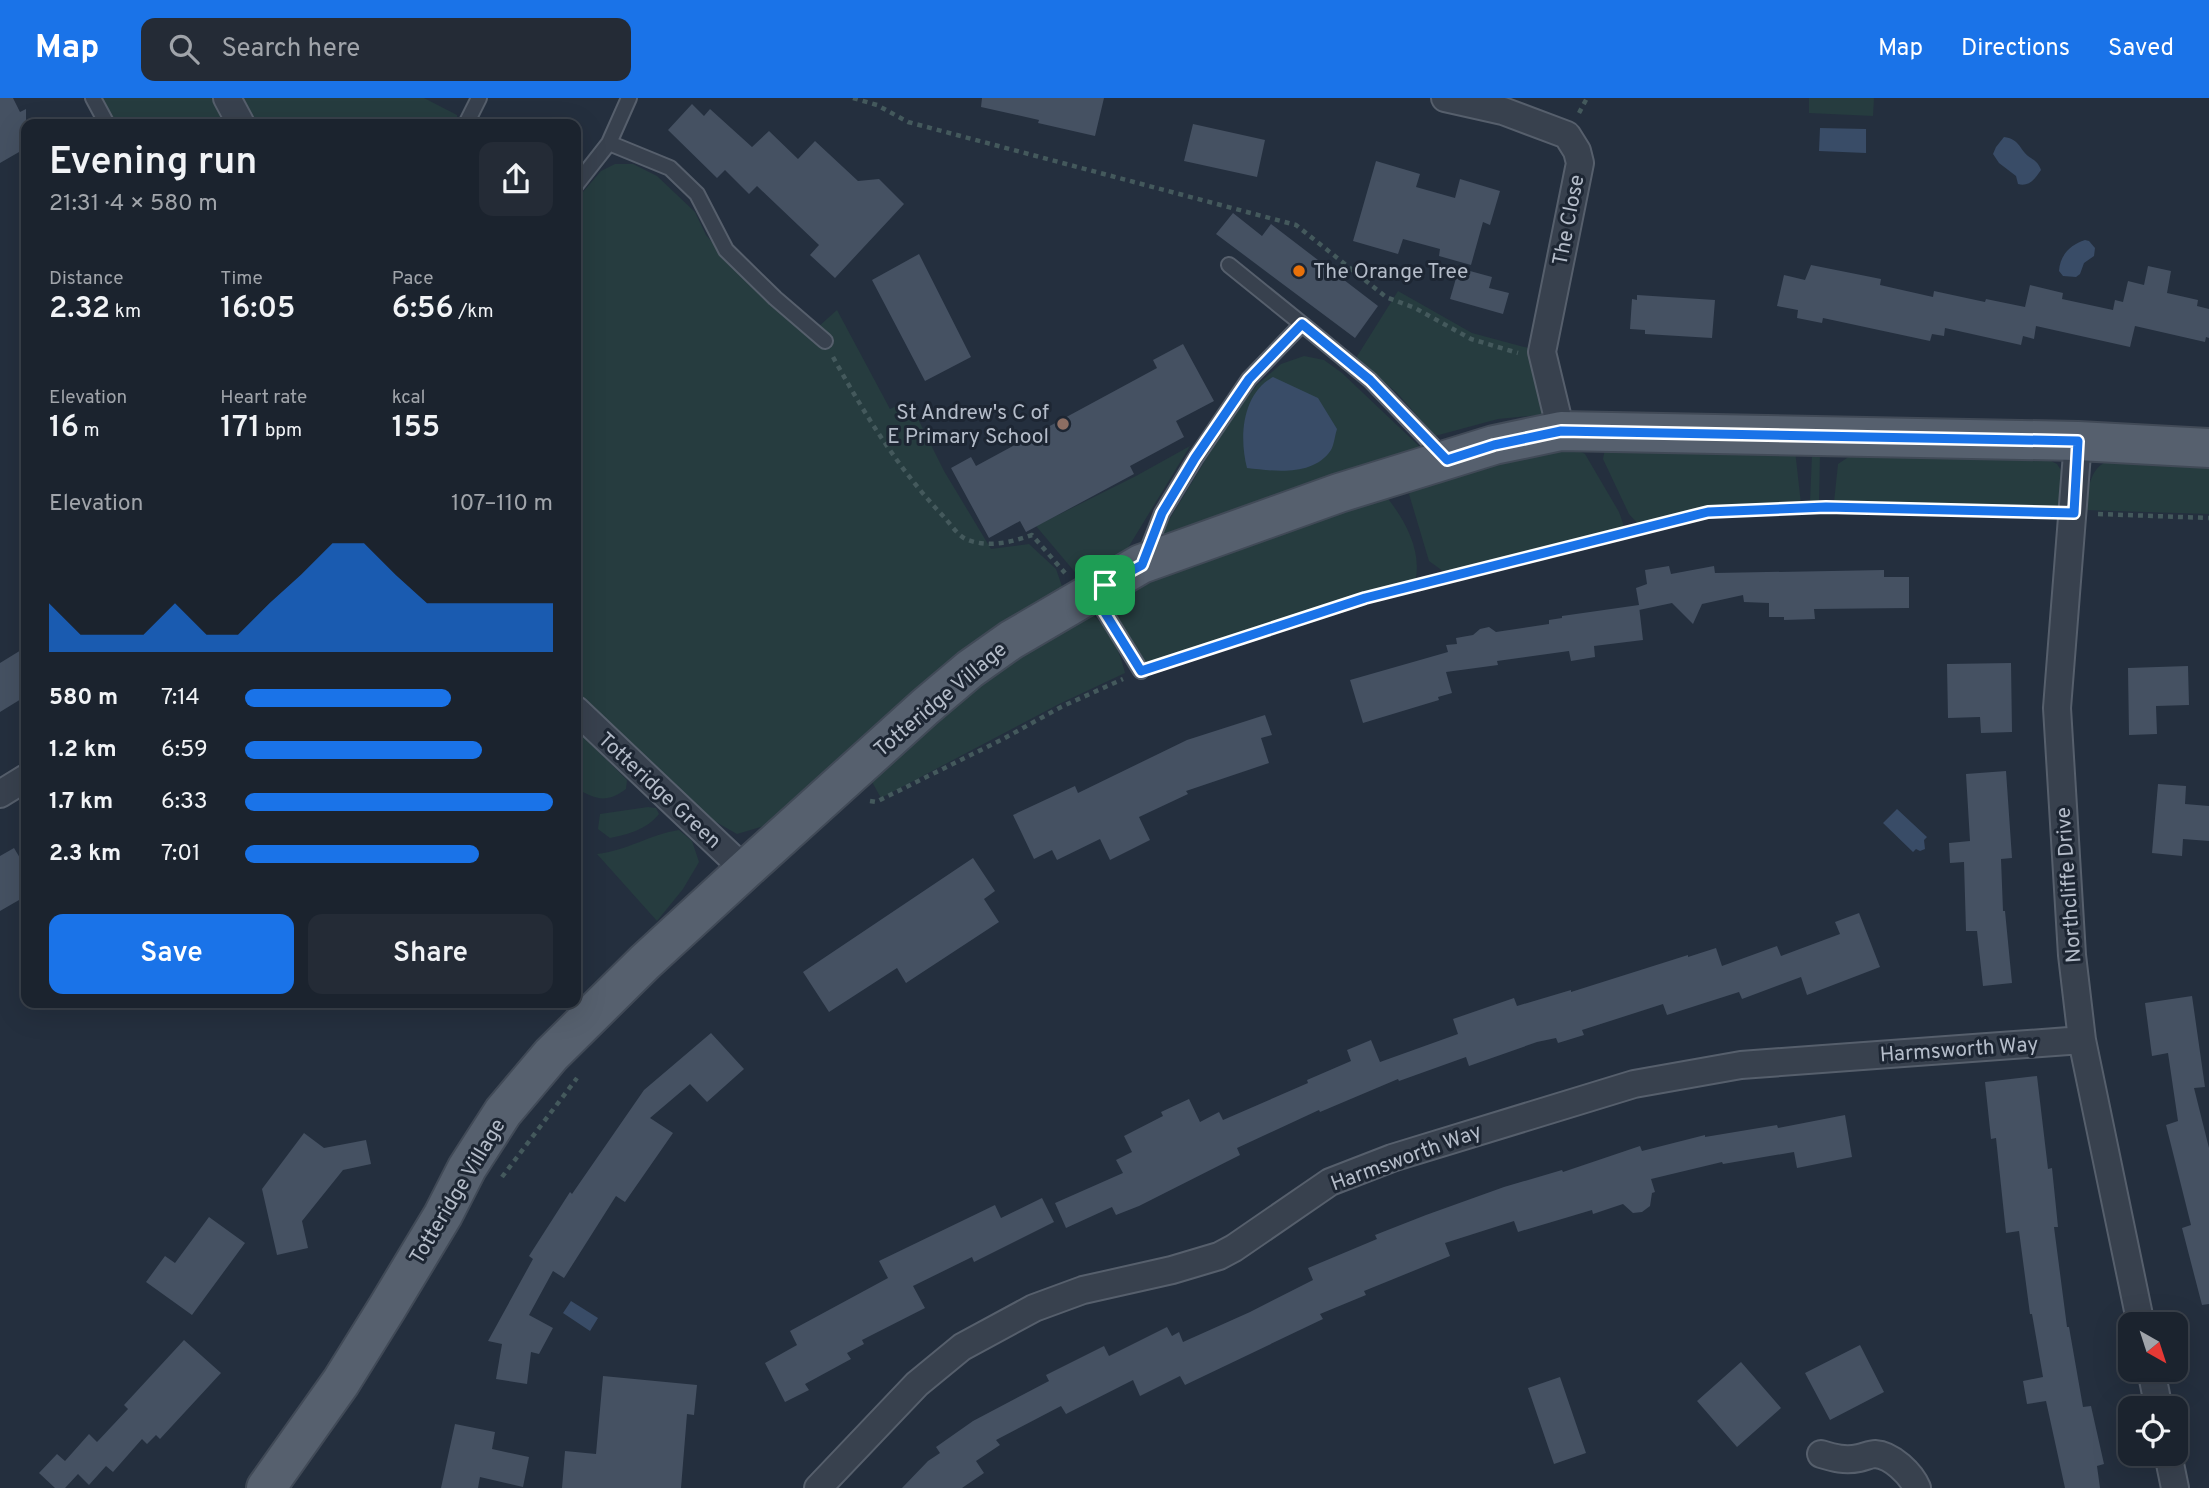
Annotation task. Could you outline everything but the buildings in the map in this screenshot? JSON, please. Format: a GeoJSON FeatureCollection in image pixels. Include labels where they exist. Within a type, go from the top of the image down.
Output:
{"type":"FeatureCollection","features":[{"type":"Feature","properties":{"kind":"main road","name":"Totteridge Village"},"geometry":{"type":"LineString","coordinates":[[272,1486],[387,1308],[443,1215],[467,1167],[503,1112],[551,1055],[645,962],[925,707],[970,669],[1011,640],[1099,588],[1142,565],[1339,493],[1494,445],[1561,431],[2078,441],[2209,448]]}},
{"type":"Feature","properties":{"kind":"street"},"geometry":{"type":"LineString","coordinates":[[227,98],[238,119]]}},
{"type":"Feature","properties":{"kind":"street","name":"The Close"},"geometry":{"type":"LineString","coordinates":[[1445,98],[1503,111],[1567,135],[1577,151],[1580,163],[1542,352],[1561,431]]}},
{"type":"Feature","properties":{"kind":"street","name":"Northcliffe Drive"},"geometry":{"type":"LineString","coordinates":[[2078,441],[2057,708],[2072,955],[2082,1040],[2138,1312]]}},
{"type":"Feature","properties":{"kind":"street","name":"Totteridge Green"},"geometry":{"type":"LineString","coordinates":[[581,715],[745,870]]}},
{"type":"Feature","properties":{"kind":"street"},"geometry":{"type":"LineString","coordinates":[[0,794],[21,781]]}},
{"type":"Feature","properties":{"kind":"street","name":"Harmsworth Way"},"geometry":{"type":"LineString","coordinates":[[818,1488],[917,1384],[962,1347],[1034,1308],[1083,1290],[1172,1270],[1219,1256],[1330,1182],[1392,1157],[1634,1084],[1741,1065],[2082,1040]]}},
{"type":"Feature","properties":{"kind":"street"},"geometry":{"type":"LineString","coordinates":[[1821,1454],[1850,1460],[1875,1454],[1891,1460],[1907,1473],[1917,1488]]}},
{"type":"Feature","properties":{"kind":"street"},"geometry":{"type":"LineString","coordinates":[[2170,1466],[2175,1488]]}},
{"type":"Feature","properties":{"kind":"lane"},"geometry":{"type":"LineString","coordinates":[[93,98],[104,119]]}},
{"type":"Feature","properties":{"kind":"lane"},"geometry":{"type":"LineString","coordinates":[[468,119],[479,98]]}},
{"type":"Feature","properties":{"kind":"lane"},"geometry":{"type":"LineString","coordinates":[[581,179],[609,143],[629,98]]}},
{"type":"Feature","properties":{"kind":"lane"},"geometry":{"type":"LineString","coordinates":[[609,143],[670,169],[696,194],[726,250],[775,298],[825,341]]}},
{"type":"Feature","properties":{"kind":"lane"},"geometry":{"type":"LineString","coordinates":[[1229,265],[1370,380],[1447,460]]}},
{"type":"Feature","properties":{"kind":"lane"},"geometry":{"type":"LineString","coordinates":[[1142,565],[1162,513],[1195,458],[1249,379],[1302,324]]}},
{"type":"Feature","properties":{"kind":"lane"},"geometry":{"type":"LineString","coordinates":[[1099,588],[1141,671]]}},
{"type":"Feature","properties":{"kind":"path"},"geometry":{"type":"LineString","coordinates":[[853,98],[877,105],[908,122],[1296,225],[1386,297],[1415,308],[1471,340],[1542,359]]}},
{"type":"Feature","properties":{"kind":"path"},"geometry":{"type":"LineString","coordinates":[[825,341],[866,417],[921,493],[966,540],[989,544],[1007,543],[1032,535],[1073,583],[1099,570],[1099,588]]}},
{"type":"Feature","properties":{"kind":"path"},"geometry":{"type":"LineString","coordinates":[[860,800],[876,802],[1003,739],[1061,706],[1141,671],[1365,598],[1708,512],[1826,507],[2209,518]]}},
{"type":"Feature","properties":{"kind":"path"},"geometry":{"type":"LineString","coordinates":[[502,1178],[583,1071]]}},
{"type":"Feature","properties":{"kind":"green space"},"geometry":{"type":"Polygon","coordinates":[[[98,98],[221,98],[232,119],[109,119],[98,98]]]}},
{"type":"Feature","properties":{"kind":"green space"},"geometry":{"type":"Polygon","coordinates":[[[239,98],[424,98],[457,115],[457,119],[250,119],[239,98]]]}},
{"type":"Feature","properties":{"kind":"green space"},"geometry":{"type":"Polygon","coordinates":[[[1809,98],[1874,98],[1873,116],[1809,113],[1809,98]]]}},
{"type":"Feature","properties":{"kind":"green space"},"geometry":{"type":"Polygon","coordinates":[[[615,164],[633,164],[657,176],[695,212],[706,235],[735,269],[808,336],[837,310],[890,409],[905,402],[910,403],[944,471],[991,549],[1029,544],[1056,569],[1063,589],[911,699],[764,826],[737,834],[695,810],[581,695],[581,194],[601,171],[615,164]]]}},
{"type":"Feature","properties":{"kind":"green space"},"geometry":{"type":"Polygon","coordinates":[[[1398,291],[1472,333],[1532,349],[1550,414],[1498,419],[1435,436],[1397,393],[1356,358],[1398,291]]]}},
{"type":"Feature","properties":{"kind":"green space"},"geometry":{"type":"Polygon","coordinates":[[[1304,356],[1324,360],[1342,373],[1420,447],[1239,508],[1163,541],[1163,530],[1234,413],[1257,385],[1281,364],[1304,356]]]}},
{"type":"Feature","properties":{"kind":"green space"},"geometry":{"type":"Polygon","coordinates":[[[1190,446],[1123,556],[1079,577],[1036,526],[1136,476],[1190,446]]]}},
{"type":"Feature","properties":{"kind":"green space"},"geometry":{"type":"Polygon","coordinates":[[[1574,448],[1585,454],[1619,512],[1624,526],[1616,531],[1447,574],[1429,561],[1409,494],[1413,490],[1479,467],[1574,448]]]}},
{"type":"Feature","properties":{"kind":"green space"},"geometry":{"type":"Polygon","coordinates":[[[1605,449],[1795,450],[1801,504],[1797,508],[1710,510],[1639,525],[1629,514],[1603,459],[1605,449]]]}},
{"type":"Feature","properties":{"kind":"green space"},"geometry":{"type":"Polygon","coordinates":[[[1856,452],[2039,455],[2057,464],[2064,475],[2060,509],[1834,502],[1838,464],[1856,452]]]}},
{"type":"Feature","properties":{"kind":"green space"},"geometry":{"type":"Polygon","coordinates":[[[1812,454],[1820,455],[1819,501],[1810,502],[1812,454]]]}},
{"type":"Feature","properties":{"kind":"green space"},"geometry":{"type":"Polygon","coordinates":[[[2115,458],[2209,462],[2209,514],[2085,510],[2095,471],[2115,458]]]}},
{"type":"Feature","properties":{"kind":"green space"},"geometry":{"type":"Polygon","coordinates":[[[1385,495],[1405,524],[1414,547],[1417,570],[1415,582],[1361,596],[1148,666],[1113,618],[1129,609],[1122,597],[1164,576],[1271,532],[1385,495]]]}},
{"type":"Feature","properties":{"kind":"green space"},"geometry":{"type":"Polygon","coordinates":[[[1090,613],[1103,625],[1113,640],[1125,673],[1059,704],[881,798],[872,782],[949,707],[1000,668],[1090,613]]]}},
{"type":"Feature","properties":{"kind":"green space"},"geometry":{"type":"Polygon","coordinates":[[[581,734],[627,780],[626,789],[612,797],[589,795],[581,791],[581,734]]]}},
{"type":"Feature","properties":{"kind":"green space"},"geometry":{"type":"Polygon","coordinates":[[[656,808],[659,814],[649,824],[637,830],[610,838],[598,829],[600,814],[656,808]]]}},
{"type":"Feature","properties":{"kind":"green space"},"geometry":{"type":"Polygon","coordinates":[[[679,830],[692,841],[699,862],[683,889],[657,921],[597,854],[679,830]]]}},
{"type":"Feature","properties":{"kind":"water"},"geometry":{"type":"Polygon","coordinates":[[[1820,128],[1866,129],[1866,153],[1819,151],[1820,128]]]}},
{"type":"Feature","properties":{"kind":"water"},"geometry":{"type":"Polygon","coordinates":[[[2004,137],[2016,142],[2040,167],[2039,173],[2029,183],[2018,184],[2016,176],[1999,163],[1993,154],[2004,137]]]}},
{"type":"Feature","properties":{"kind":"water"},"geometry":{"type":"Polygon","coordinates":[[[2085,240],[2095,248],[2094,256],[2084,263],[2076,277],[2063,276],[2059,271],[2064,255],[2070,248],[2085,240]]]}},
{"type":"Feature","properties":{"kind":"water"},"geometry":{"type":"Polygon","coordinates":[[[1273,377],[1318,398],[1337,429],[1331,450],[1314,465],[1292,470],[1247,468],[1243,443],[1245,417],[1255,394],[1273,377]]]}},
{"type":"Feature","properties":{"kind":"water"},"geometry":{"type":"Polygon","coordinates":[[[1897,809],[1927,837],[1924,840],[1925,849],[1916,849],[1913,852],[1883,823],[1897,809]]]}},
{"type":"Feature","properties":{"kind":"water"},"geometry":{"type":"Polygon","coordinates":[[[571,1301],[598,1318],[590,1331],[563,1313],[571,1301]]]}},
{"type":"Feature","properties":{"kind":"place","name":"The Orange Tree"},"geometry":{"type":"Point","coordinates":[1299,271]}},
{"type":"Feature","properties":{"kind":"place","name":"St Andrew's C of E Primary School"},"geometry":{"type":"Point","coordinates":[1063,424]}},
{"type":"Feature","properties":{"kind":"route"},"geometry":{"type":"LineString","coordinates":[[1302,324],[1370,380],[1447,460],[1494,445],[1561,431],[2078,441],[2074,513],[1826,507],[1708,512],[1365,598],[1141,671],[1092,592],[1105,585],[1142,565],[1162,513],[1195,458],[1249,379],[1302,324]]}}]}
